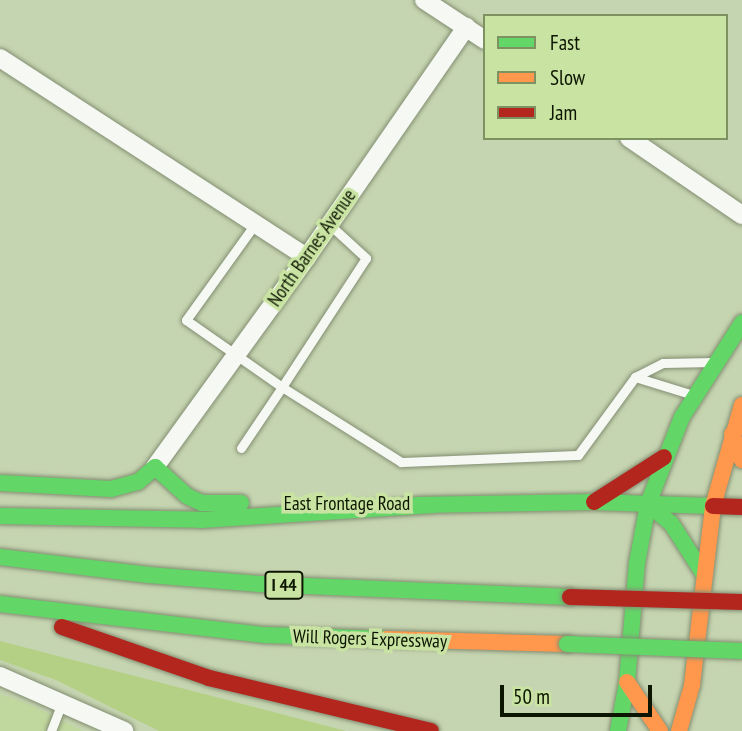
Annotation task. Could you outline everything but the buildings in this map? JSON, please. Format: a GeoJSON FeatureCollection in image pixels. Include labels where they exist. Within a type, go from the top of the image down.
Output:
{"type":"FeatureCollection","features":[{"type":"Feature","properties":{"kind":"main road"},"geometry":{"type":"LineString","coordinates":[[618,731],[627,682],[637,564],[648,504],[664,457],[695,396],[742,323]]}},
{"type":"Feature","properties":{"kind":"main road"},"geometry":{"type":"LineString","coordinates":[[679,731],[692,685],[703,573],[713,506],[741,410]]}},
{"type":"Feature","properties":{"kind":"main road"},"geometry":{"type":"LineString","coordinates":[[732,434],[742,460]]}},
{"type":"Feature","properties":{"kind":"main road"},"geometry":{"type":"LineString","coordinates":[[594,502],[664,457]]}},
{"type":"Feature","properties":{"kind":"main road"},"geometry":{"type":"LineString","coordinates":[[0,482],[111,489],[138,482],[155,467]]}},
{"type":"Feature","properties":{"kind":"main road","name":"East Frontage Road"},"geometry":{"type":"LineString","coordinates":[[155,467],[187,496],[202,503],[433,505],[594,502],[742,507]]}},
{"type":"Feature","properties":{"kind":"main road"},"geometry":{"type":"LineString","coordinates":[[648,504],[671,523],[703,573]]}},
{"type":"Feature","properties":{"kind":"main road"},"geometry":{"type":"LineString","coordinates":[[0,516],[201,520],[433,505]]}},
{"type":"Feature","properties":{"kind":"main road","name":"I 44"},"geometry":{"type":"LineString","coordinates":[[0,557],[260,584],[742,602]]}},
{"type":"Feature","properties":{"kind":"main road"},"geometry":{"type":"LineString","coordinates":[[0,605],[209,678],[431,731]]}},
{"type":"Feature","properties":{"kind":"main road","name":"Will Rogers Expressway"},"geometry":{"type":"LineString","coordinates":[[0,605],[265,635],[742,651]]}},
{"type":"Feature","properties":{"kind":"main road"},"geometry":{"type":"LineString","coordinates":[[627,682],[660,731]]}},
{"type":"Feature","properties":{"kind":"street"},"geometry":{"type":"LineString","coordinates":[[424,0],[483,39]]}},
{"type":"Feature","properties":{"kind":"street","name":"North Barnes Avenue"},"geometry":{"type":"LineString","coordinates":[[155,467],[330,225],[466,27]]}},
{"type":"Feature","properties":{"kind":"street"},"geometry":{"type":"LineString","coordinates":[[0,58],[307,257]]}},
{"type":"Feature","properties":{"kind":"street"},"geometry":{"type":"LineString","coordinates":[[632,140],[742,215]]}},
{"type":"Feature","properties":{"kind":"street"},"geometry":{"type":"LineString","coordinates":[[0,676],[124,731]]}},
{"type":"Feature","properties":{"kind":"lane"},"geometry":{"type":"LineString","coordinates":[[255,224],[186,320],[282,387],[401,462],[578,455],[635,377],[663,363],[715,362]]}},
{"type":"Feature","properties":{"kind":"lane"},"geometry":{"type":"LineString","coordinates":[[241,448],[366,258],[330,225]]}},
{"type":"Feature","properties":{"kind":"lane"},"geometry":{"type":"LineString","coordinates":[[635,377],[695,396]]}},
{"type":"Feature","properties":{"kind":"lane"},"geometry":{"type":"LineString","coordinates":[[51,731],[62,702]]}},
{"type":"Feature","properties":{"kind":"shaded area"},"geometry":{"type":"Polygon","coordinates":[[[0,641],[346,731],[159,731],[56,680],[0,660],[0,641]]]}},
{"type":"Feature","properties":{"kind":"shaded area"},"geometry":{"type":"Polygon","coordinates":[[[0,694],[29,704],[83,731],[0,731],[0,694]]]}},
{"type":"Feature","properties":{"kind":"traffic: fast"},"geometry":{"type":"LineString","coordinates":[[618,731],[627,682],[637,563],[648,504],[682,417],[742,323]]}},
{"type":"Feature","properties":{"kind":"traffic: fast"},"geometry":{"type":"LineString","coordinates":[[0,483],[111,489],[138,482],[155,467],[187,496],[202,503],[241,503]]}},
{"type":"Feature","properties":{"kind":"traffic: fast"},"geometry":{"type":"LineString","coordinates":[[416,505],[594,502],[713,506]]}},
{"type":"Feature","properties":{"kind":"traffic: fast"},"geometry":{"type":"LineString","coordinates":[[648,504],[671,523],[703,573]]}},
{"type":"Feature","properties":{"kind":"traffic: fast"},"geometry":{"type":"LineString","coordinates":[[0,516],[201,520],[433,505]]}},
{"type":"Feature","properties":{"kind":"traffic: fast"},"geometry":{"type":"LineString","coordinates":[[0,557],[149,575],[260,584],[570,597]]}},
{"type":"Feature","properties":{"kind":"traffic: fast"},"geometry":{"type":"LineString","coordinates":[[0,604],[265,635],[386,639]]}},
{"type":"Feature","properties":{"kind":"traffic: fast"},"geometry":{"type":"LineString","coordinates":[[567,644],[742,651]]}},
{"type":"Feature","properties":{"kind":"traffic: slow"},"geometry":{"type":"LineString","coordinates":[[679,731],[692,685],[713,506],[742,405]]}},
{"type":"Feature","properties":{"kind":"traffic: slow"},"geometry":{"type":"LineString","coordinates":[[732,434],[742,460]]}},
{"type":"Feature","properties":{"kind":"traffic: slow"},"geometry":{"type":"LineString","coordinates":[[386,639],[567,644]]}},
{"type":"Feature","properties":{"kind":"traffic: slow"},"geometry":{"type":"LineString","coordinates":[[627,682],[660,731]]}},
{"type":"Feature","properties":{"kind":"traffic: jam"},"geometry":{"type":"LineString","coordinates":[[594,502],[664,457]]}},
{"type":"Feature","properties":{"kind":"traffic: jam"},"geometry":{"type":"LineString","coordinates":[[713,506],[742,507]]}},
{"type":"Feature","properties":{"kind":"traffic: jam"},"geometry":{"type":"LineString","coordinates":[[570,597],[742,602]]}},
{"type":"Feature","properties":{"kind":"traffic: jam"},"geometry":{"type":"LineString","coordinates":[[62,627],[209,678],[431,731]]}}]}
